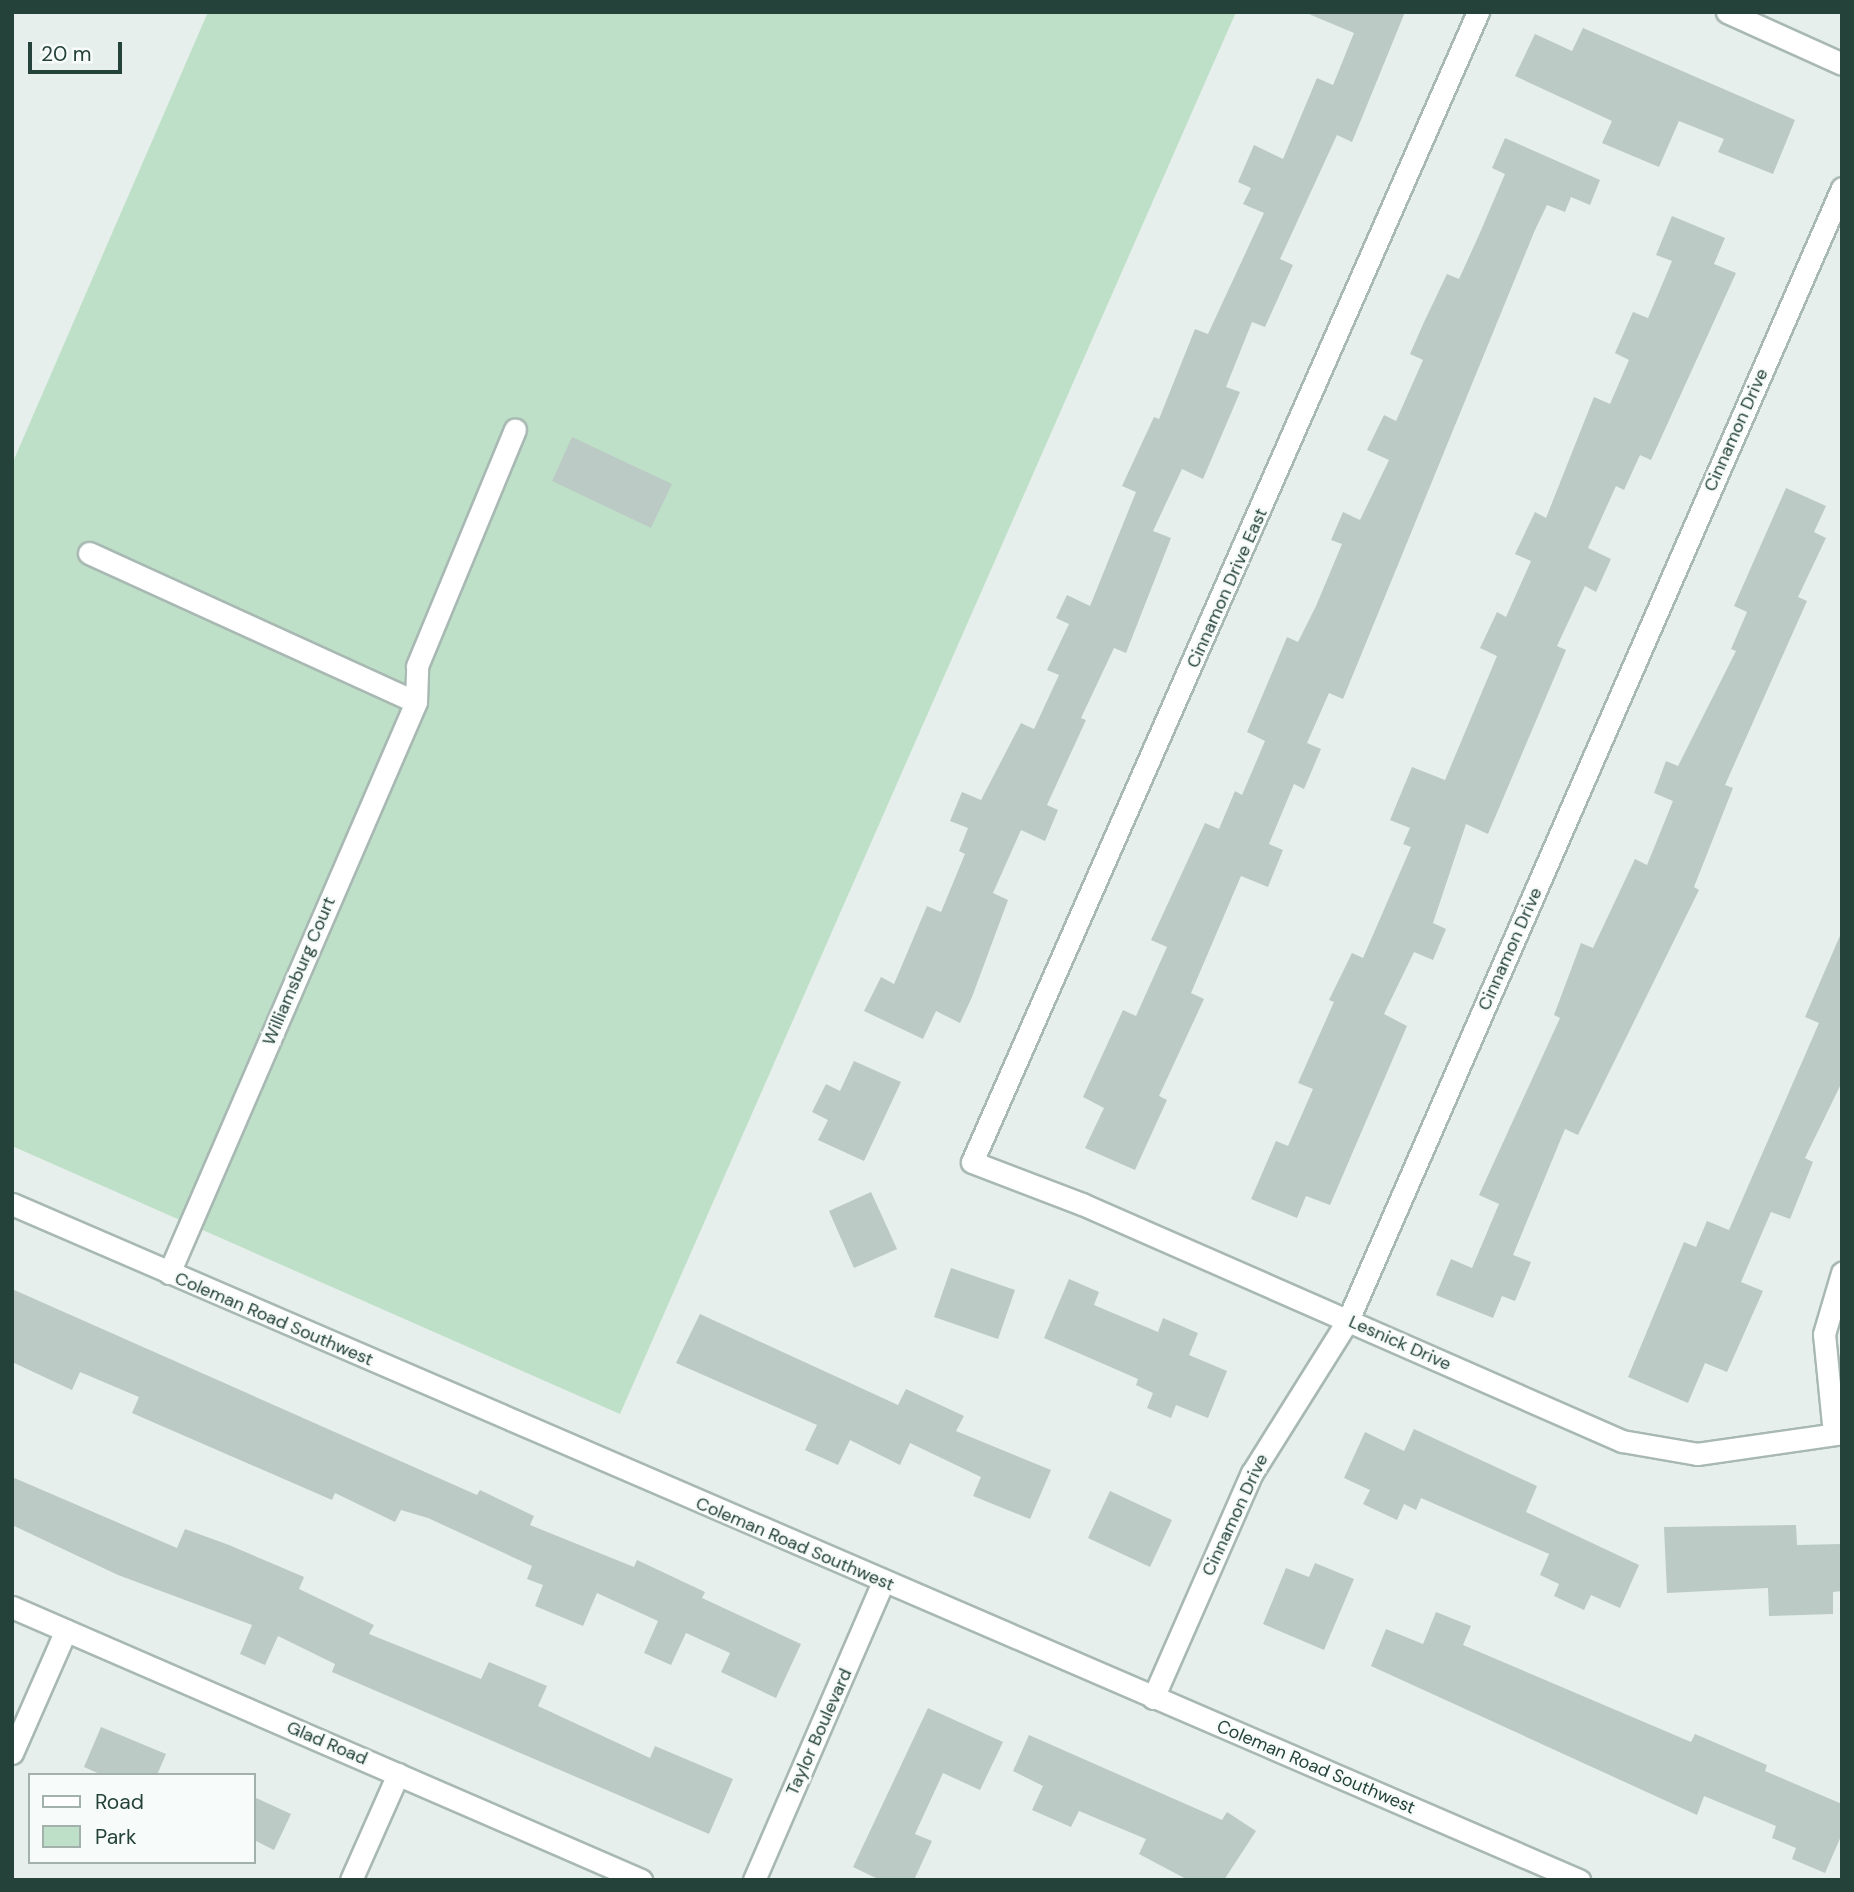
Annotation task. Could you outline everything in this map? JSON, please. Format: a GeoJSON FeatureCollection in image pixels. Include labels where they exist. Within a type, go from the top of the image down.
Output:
{"type":"FeatureCollection","features":[{"type":"Feature","properties":{"kind":"street","name":"Cinnamon Drive East"},"geometry":{"type":"LineString","coordinates":[[972,1162],[1478,12]]}},
{"type":"Feature","properties":{"kind":"street"},"geometry":{"type":"LineString","coordinates":[[1727,12],[1842,64]]}},
{"type":"Feature","properties":{"kind":"street","name":"Cinnamon Drive"},"geometry":{"type":"LineString","coordinates":[[1153,1698],[1252,1473],[1348,1320],[1842,188]]}},
{"type":"Feature","properties":{"kind":"street","name":"Williamsburg Court"},"geometry":{"type":"LineString","coordinates":[[169,1273],[416,702],[417,666],[515,429]]}},
{"type":"Feature","properties":{"kind":"street"},"geometry":{"type":"LineString","coordinates":[[89,553],[416,702]]}},
{"type":"Feature","properties":{"kind":"street","name":"Lesnick Drive"},"geometry":{"type":"LineString","coordinates":[[972,1162],[1348,1320],[1595,1432],[1647,1447],[1698,1454],[1838,1434]]}},
{"type":"Feature","properties":{"kind":"street","name":"Coleman Road Southwest"},"geometry":{"type":"LineString","coordinates":[[12,1204],[883,1583],[1579,1880]]}},
{"type":"Feature","properties":{"kind":"street"},"geometry":{"type":"LineString","coordinates":[[1838,1434],[1824,1334],[1842,1273]]}},
{"type":"Feature","properties":{"kind":"street","name":"Taylor Boulevard"},"geometry":{"type":"LineString","coordinates":[[754,1880],[883,1583]]}},
{"type":"Feature","properties":{"kind":"street","name":"Glad Road"},"geometry":{"type":"LineString","coordinates":[[12,1606],[641,1880]]}},
{"type":"Feature","properties":{"kind":"street"},"geometry":{"type":"LineString","coordinates":[[12,1753],[66,1630]]}},
{"type":"Feature","properties":{"kind":"street"},"geometry":{"type":"LineString","coordinates":[[351,1880],[398,1774]]}},
{"type":"Feature","properties":{"kind":"green space"},"geometry":{"type":"Polygon","coordinates":[[[208,12],[1236,12],[620,1414],[12,1146],[12,464],[208,12]]]}},
{"type":"Feature","properties":{"kind":"building"},"geometry":{"type":"Polygon","coordinates":[[[1304,12],[1405,12],[1352,142],[1337,135],[1280,259],[1293,265],[1265,327],[1252,322],[1226,387],[1240,392],[1203,479],[1182,469],[1153,531],[1171,538],[1126,653],[1114,648],[1081,718],[1086,720],[1047,805],[1058,810],[1045,841],[1021,830],[993,893],[1008,900],[960,1023],[936,1011],[923,1039],[864,1011],[881,977],[894,984],[927,906],[941,912],[965,854],[959,851],[968,828],[950,821],[962,792],[981,800],[1021,723],[1034,729],[1059,675],[1047,670],[1069,624],[1056,618],[1067,595],[1090,606],[1136,492],[1122,486],[1154,417],[1159,419],[1195,329],[1208,334],[1264,213],[1243,204],[1251,188],[1238,182],[1254,145],[1283,159],[1317,78],[1333,85],[1354,33],[1304,12]]]}},
{"type":"Feature","properties":{"kind":"building"},"geometry":{"type":"Polygon","coordinates":[[[1583,28],[1795,120],[1773,174],[1718,152],[1724,139],[1679,121],[1659,167],[1602,143],[1612,121],[1515,76],[1535,34],[1572,51],[1583,28]]]}},
{"type":"Feature","properties":{"kind":"building"},"geometry":{"type":"Polygon","coordinates":[[[1505,138],[1600,180],[1590,205],[1571,197],[1565,212],[1547,205],[1535,230],[1343,699],[1329,693],[1307,743],[1321,749],[1304,789],[1294,784],[1269,844],[1283,850],[1268,887],[1241,876],[1191,993],[1204,999],[1159,1096],[1167,1100],[1135,1170],[1085,1148],[1104,1108],[1083,1097],[1123,1010],[1136,1016],[1167,947],[1151,940],[1205,823],[1219,829],[1235,791],[1242,795],[1265,741],[1247,732],[1287,637],[1298,642],[1316,606],[1342,544],[1331,540],[1343,512],[1360,520],[1389,460],[1367,450],[1384,415],[1396,421],[1423,360],[1410,354],[1424,322],[1447,274],[1459,279],[1479,235],[1505,174],[1492,168],[1505,138]]]}},
{"type":"Feature","properties":{"kind":"building"},"geometry":{"type":"Polygon","coordinates":[[[1672,216],[1725,238],[1714,264],[1736,273],[1651,460],[1640,455],[1624,490],[1616,486],[1588,548],[1611,559],[1596,592],[1585,586],[1557,646],[1566,650],[1488,834],[1466,824],[1433,923],[1446,929],[1433,960],[1414,952],[1384,1014],[1407,1026],[1330,1205],[1306,1196],[1297,1218],[1251,1199],[1276,1141],[1288,1146],[1313,1089],[1298,1083],[1334,1002],[1329,1000],[1352,953],[1363,958],[1411,847],[1403,844],[1410,828],[1390,820],[1412,767],[1445,780],[1497,656],[1480,648],[1497,612],[1506,617],[1531,561],[1515,554],[1535,512],[1546,518],[1594,397],[1610,404],[1629,360],[1615,353],[1633,312],[1648,318],[1672,261],[1656,255],[1672,216]]]}},
{"type":"Feature","properties":{"kind":"building"},"geometry":{"type":"Polygon","coordinates":[[[572,437],[672,484],[651,528],[552,481],[572,437]]]}},
{"type":"Feature","properties":{"kind":"building"},"geometry":{"type":"Polygon","coordinates":[[[1786,488],[1826,506],[1814,532],[1826,538],[1798,597],[1807,601],[1725,785],[1733,788],[1694,887],[1699,890],[1578,1135],[1565,1129],[1513,1255],[1531,1262],[1515,1301],[1502,1296],[1493,1318],[1436,1295],[1451,1259],[1472,1268],[1499,1204],[1479,1195],[1560,1018],[1554,1015],[1581,943],[1593,948],[1635,859],[1647,865],[1673,801],[1654,793],[1666,761],[1678,766],[1736,651],[1731,649],[1747,612],[1734,606],[1786,488]]]}},
{"type":"Feature","properties":{"kind":"building"},"geometry":{"type":"Polygon","coordinates":[[[1842,931],[1842,1082],[1805,1158],[1813,1162],[1790,1219],[1771,1212],[1741,1282],[1763,1291],[1727,1372],[1705,1363],[1688,1403],[1628,1377],[1684,1242],[1696,1247],[1707,1221],[1729,1230],[1819,1023],[1805,1017],[1842,931]]]}},
{"type":"Feature","properties":{"kind":"building"},"geometry":{"type":"Polygon","coordinates":[[[854,1061],[901,1082],[864,1161],[818,1140],[828,1120],[812,1112],[826,1084],[840,1091],[854,1061]]]}},
{"type":"Feature","properties":{"kind":"building"},"geometry":{"type":"Polygon","coordinates":[[[871,1192],[897,1249],[854,1268],[829,1211],[871,1192]]]}},
{"type":"Feature","properties":{"kind":"building"},"geometry":{"type":"Polygon","coordinates":[[[951,1268],[1015,1290],[998,1339],[934,1317],[951,1268]]]}},
{"type":"Feature","properties":{"kind":"building"},"geometry":{"type":"Polygon","coordinates":[[[1069,1279],[1099,1292],[1094,1305],[1158,1332],[1163,1318],[1198,1333],[1189,1355],[1227,1371],[1208,1418],[1176,1405],[1171,1418],[1147,1408],[1153,1393],[1136,1385],[1138,1379],[1044,1338],[1069,1279]]]}},
{"type":"Feature","properties":{"kind":"building"},"geometry":{"type":"Polygon","coordinates":[[[12,1289],[477,1495],[480,1490],[534,1516],[530,1525],[634,1567],[637,1560],[705,1592],[702,1598],[801,1644],[776,1698],[721,1672],[730,1653],[686,1633],[671,1665],[644,1653],[658,1621],[597,1593],[583,1626],[535,1606],[543,1585],[527,1579],[532,1566],[428,1518],[401,1510],[395,1522],[335,1493],[332,1500],[132,1413],[139,1397],[80,1372],[72,1390],[12,1362],[12,1289]]]}},
{"type":"Feature","properties":{"kind":"building"},"geometry":{"type":"Polygon","coordinates":[[[700,1314],[898,1405],[906,1389],[964,1416],[956,1431],[1051,1470],[1030,1519],[973,1496],[981,1477],[910,1443],[900,1465],[850,1440],[838,1465],[805,1450],[817,1425],[676,1363],[700,1314]]]}},
{"type":"Feature","properties":{"kind":"building"},"geometry":{"type":"Polygon","coordinates":[[[1414,1429],[1537,1486],[1526,1512],[1639,1565],[1620,1608],[1591,1595],[1584,1610],[1554,1596],[1559,1584],[1540,1575],[1549,1554],[1421,1498],[1416,1510],[1404,1504],[1397,1520],[1363,1504],[1370,1490],[1344,1478],[1365,1432],[1404,1451],[1414,1429]]]}},
{"type":"Feature","properties":{"kind":"building"},"geometry":{"type":"Polygon","coordinates":[[[12,1477],[177,1548],[185,1529],[229,1545],[304,1577],[299,1589],[374,1625],[369,1634],[481,1679],[489,1662],[547,1686],[538,1706],[650,1758],[655,1746],[733,1779],[709,1834],[332,1672],[335,1664],[278,1636],[265,1665],[240,1654],[252,1625],[118,1575],[12,1525],[12,1477]]]}},
{"type":"Feature","properties":{"kind":"building"},"geometry":{"type":"Polygon","coordinates":[[[1110,1491],[1172,1520],[1150,1567],[1088,1538],[1110,1491]]]}},
{"type":"Feature","properties":{"kind":"building"},"geometry":{"type":"Polygon","coordinates":[[[1796,1525],[1797,1545],[1842,1544],[1842,1591],[1833,1592],[1833,1614],[1769,1616],[1768,1588],[1667,1593],[1664,1527],[1796,1525]]]}},
{"type":"Feature","properties":{"kind":"building"},"geometry":{"type":"Polygon","coordinates":[[[1315,1563],[1354,1579],[1324,1650],[1263,1624],[1286,1568],[1309,1577],[1315,1563]]]}},
{"type":"Feature","properties":{"kind":"building"},"geometry":{"type":"Polygon","coordinates":[[[1436,1612],[1471,1626],[1463,1645],[1691,1742],[1695,1734],[1767,1765],[1765,1771],[1842,1804],[1842,1834],[1825,1873],[1792,1859],[1796,1848],[1772,1838],[1776,1826],[1704,1796],[1697,1815],[1371,1666],[1386,1629],[1423,1644],[1436,1612]]]}},
{"type":"Feature","properties":{"kind":"building"},"geometry":{"type":"Polygon","coordinates":[[[928,1708],[1003,1742],[980,1790],[943,1773],[915,1834],[932,1841],[914,1880],[880,1880],[853,1867],[928,1708]]]}},
{"type":"Feature","properties":{"kind":"building"},"geometry":{"type":"Polygon","coordinates":[[[101,1727],[166,1754],[158,1773],[98,1773],[84,1767],[101,1727]]]}},
{"type":"Feature","properties":{"kind":"building"},"geometry":{"type":"Polygon","coordinates":[[[1029,1735],[1222,1820],[1227,1812],[1256,1831],[1224,1880],[1188,1880],[1139,1854],[1146,1839],[1079,1811],[1071,1827],[1032,1810],[1043,1786],[1013,1771],[1029,1735]]]}},
{"type":"Feature","properties":{"kind":"building"},"geometry":{"type":"Polygon","coordinates":[[[256,1798],[291,1814],[274,1850],[256,1841],[256,1798]]]}}]}
